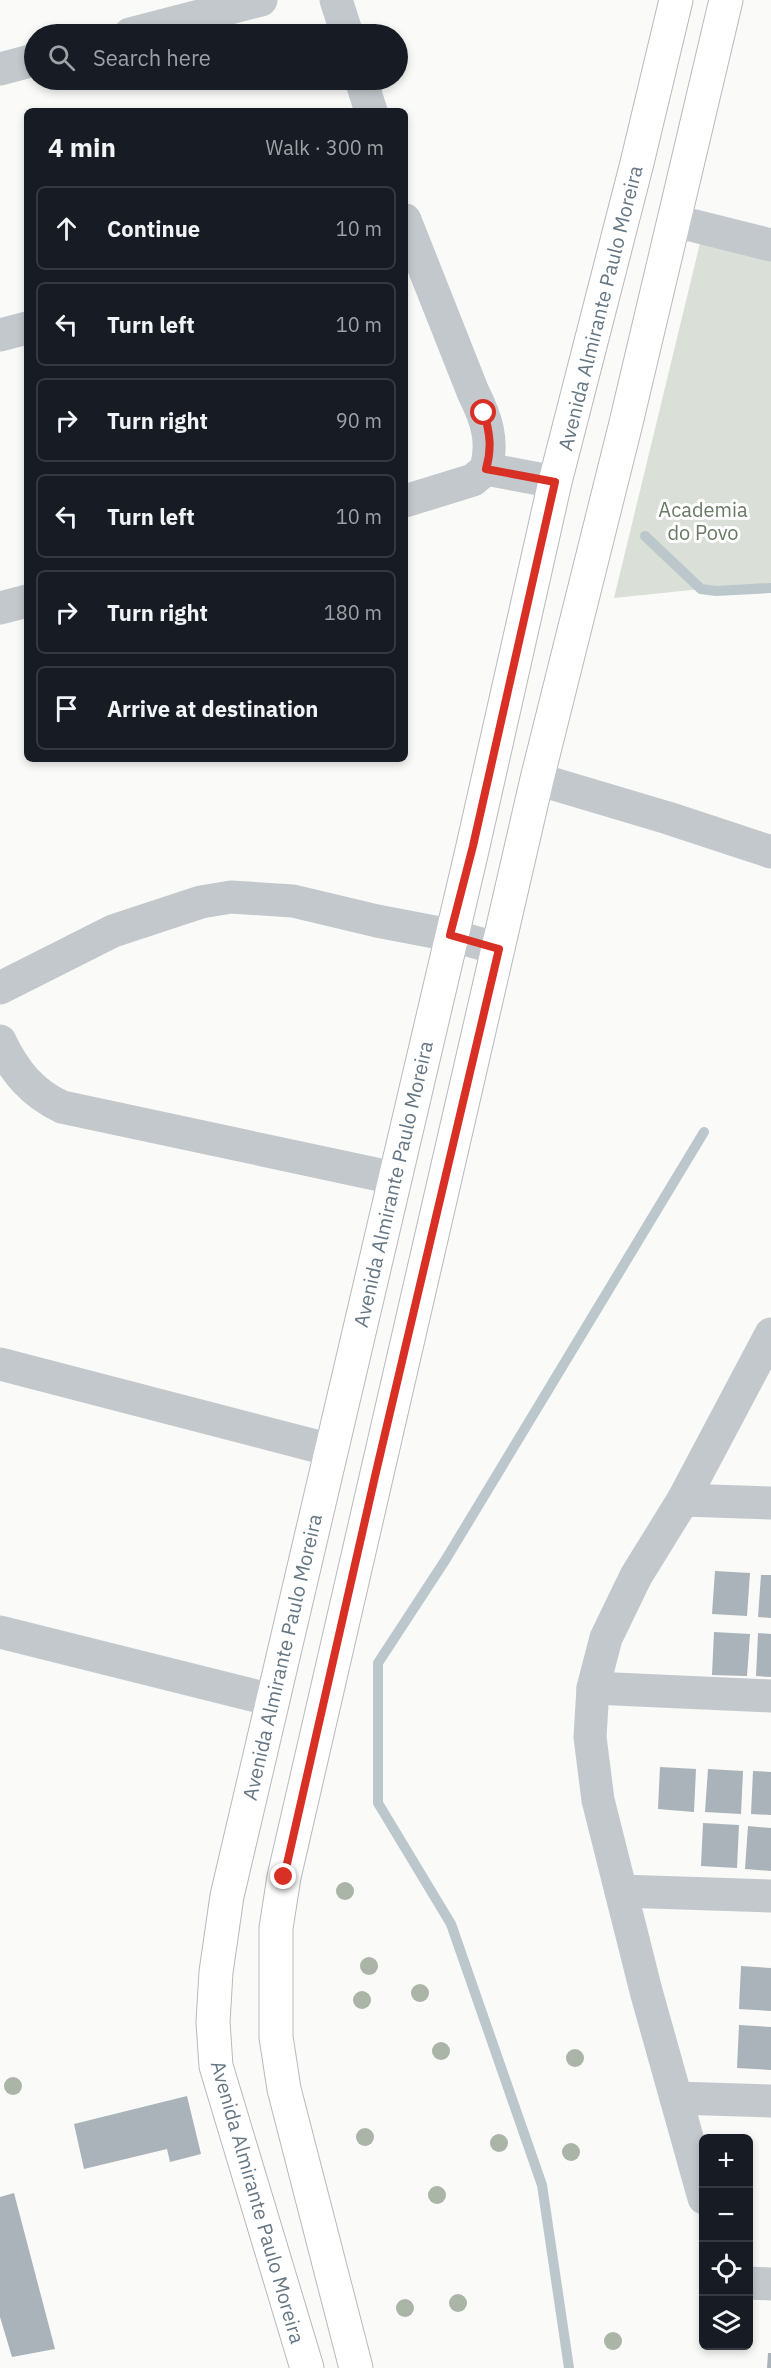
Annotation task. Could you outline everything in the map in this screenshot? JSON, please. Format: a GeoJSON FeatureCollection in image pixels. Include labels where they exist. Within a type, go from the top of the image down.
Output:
{"type":"FeatureCollection","features":[{"type":"Feature","properties":{"kind":"main road","name":"Avenida Almirante Paulo Moreira"},"geometry":{"type":"LineString","coordinates":[[307,2368],[216,2066],[213,2022],[216,1972],[226,1896],[332,1450],[450,935],[473,846],[555,482],[637,163],[676,0]]}},
{"type":"Feature","properties":{"kind":"main road"},"geometry":{"type":"LineString","coordinates":[[356,2368],[284,2089],[276,2037],[276,1928],[284,1877],[537,779],[675,221],[726,0]]}},
{"type":"Feature","properties":{"kind":"street"},"geometry":{"type":"LineString","coordinates":[[169,24],[261,0]]}},
{"type":"Feature","properties":{"kind":"street"},"geometry":{"type":"LineString","coordinates":[[336,0],[344,24]]}},
{"type":"Feature","properties":{"kind":"street"},"geometry":{"type":"LineString","coordinates":[[0,69],[24,63]]}},
{"type":"Feature","properties":{"kind":"street"},"geometry":{"type":"LineString","coordinates":[[364,90],[370,108]]}},
{"type":"Feature","properties":{"kind":"street"},"geometry":{"type":"LineString","coordinates":[[675,221],[771,245]]}},
{"type":"Feature","properties":{"kind":"street"},"geometry":{"type":"LineString","coordinates":[[408,231],[484,413],[489,432],[490,453],[486,469],[473,480],[408,500]]}},
{"type":"Feature","properties":{"kind":"street"},"geometry":{"type":"LineString","coordinates":[[0,335],[24,329]]}},
{"type":"Feature","properties":{"kind":"street"},"geometry":{"type":"LineString","coordinates":[[486,469],[555,482]]}},
{"type":"Feature","properties":{"kind":"street"},"geometry":{"type":"LineString","coordinates":[[0,608],[24,602]]}},
{"type":"Feature","properties":{"kind":"street"},"geometry":{"type":"LineString","coordinates":[[537,779],[771,852]]}},
{"type":"Feature","properties":{"kind":"street"},"geometry":{"type":"LineString","coordinates":[[0,988],[113,931],[201,902],[231,897],[293,901],[450,935],[499,949]]}},
{"type":"Feature","properties":{"kind":"street"},"geometry":{"type":"LineString","coordinates":[[0,1041],[28,1086],[43,1099],[62,1107],[394,1178]]}},
{"type":"Feature","properties":{"kind":"street"},"geometry":{"type":"LineString","coordinates":[[701,2188],[598,1800],[590,1737],[593,1688],[606,1638],[636,1576],[683,1500],[771,1334]]}},
{"type":"Feature","properties":{"kind":"street"},"geometry":{"type":"LineString","coordinates":[[0,1364],[332,1450]]}},
{"type":"Feature","properties":{"kind":"street"},"geometry":{"type":"LineString","coordinates":[[683,1500],[771,1503]]}},
{"type":"Feature","properties":{"kind":"street"},"geometry":{"type":"LineString","coordinates":[[0,1632],[272,1700]]}},
{"type":"Feature","properties":{"kind":"street"},"geometry":{"type":"LineString","coordinates":[[593,1688],[771,1695]]}},
{"type":"Feature","properties":{"kind":"street"},"geometry":{"type":"LineString","coordinates":[[621,1891],[771,1896]]}},
{"type":"Feature","properties":{"kind":"street"},"geometry":{"type":"LineString","coordinates":[[676,2098],[771,2101]]}},
{"type":"Feature","properties":{"kind":"street"},"geometry":{"type":"LineString","coordinates":[[753,2283],[771,2284]]}},
{"type":"Feature","properties":{"kind":"green space","name":"Academia do Povo"},"geometry":{"type":"Polygon","coordinates":[[[701,239],[771,256],[771,588],[716,591],[701,589],[614,598],[701,239]]]}},
{"type":"Feature","properties":{"kind":"building"},"geometry":{"type":"Polygon","coordinates":[[[715,1571],[750,1573],[747,1616],[712,1614],[715,1571]]]}},
{"type":"Feature","properties":{"kind":"building"},"geometry":{"type":"Polygon","coordinates":[[[761,1575],[771,1575],[771,1618],[758,1617],[761,1575]]]}},
{"type":"Feature","properties":{"kind":"building"},"geometry":{"type":"Polygon","coordinates":[[[714,1632],[750,1634],[747,1676],[712,1675],[714,1632]]]}},
{"type":"Feature","properties":{"kind":"building"},"geometry":{"type":"Polygon","coordinates":[[[758,1633],[771,1634],[771,1677],[756,1676],[758,1633]]]}},
{"type":"Feature","properties":{"kind":"building"},"geometry":{"type":"Polygon","coordinates":[[[660,1767],[696,1769],[694,1812],[658,1809],[660,1767]]]}},
{"type":"Feature","properties":{"kind":"building"},"geometry":{"type":"Polygon","coordinates":[[[708,1769],[743,1771],[741,1814],[705,1812],[708,1769]]]}},
{"type":"Feature","properties":{"kind":"building"},"geometry":{"type":"Polygon","coordinates":[[[753,1771],[771,1772],[771,1815],[751,1814],[753,1771]]]}},
{"type":"Feature","properties":{"kind":"building"},"geometry":{"type":"Polygon","coordinates":[[[703,1823],[739,1825],[737,1868],[701,1866],[703,1823]]]}},
{"type":"Feature","properties":{"kind":"building"},"geometry":{"type":"Polygon","coordinates":[[[748,1826],[771,1828],[771,1871],[745,1869],[748,1826]]]}},
{"type":"Feature","properties":{"kind":"building"},"geometry":{"type":"Polygon","coordinates":[[[741,1966],[771,1968],[771,2011],[739,2009],[741,1966]]]}},
{"type":"Feature","properties":{"kind":"building"},"geometry":{"type":"Polygon","coordinates":[[[739,2025],[771,2027],[771,2070],[737,2068],[739,2025]]]}},
{"type":"Feature","properties":{"kind":"building"},"geometry":{"type":"Polygon","coordinates":[[[187,2096],[201,2154],[170,2162],[167,2149],[84,2169],[74,2124],[187,2096]]]}},
{"type":"Feature","properties":{"kind":"building"},"geometry":{"type":"Polygon","coordinates":[[[14,2193],[55,2349],[12,2357],[0,2317],[0,2197],[14,2193]]]}},
{"type":"Feature","properties":{"kind":"building"},"geometry":{"type":"Polygon","coordinates":[[[768,2353],[771,2353],[771,2368],[767,2368],[768,2353]]]}},
{"type":"Feature","properties":{"kind":"waterway"},"geometry":{"type":"LineString","coordinates":[[645,536],[701,589],[716,591],[771,588]]}},
{"type":"Feature","properties":{"kind":"waterway"},"geometry":{"type":"LineString","coordinates":[[569,2368],[542,2185],[451,1924],[378,1803],[378,1663],[446,1559],[704,1132]]}},
{"type":"Feature","properties":{"kind":"route"},"geometry":{"type":"LineString","coordinates":[[284,1877],[499,949],[450,935],[473,846],[555,482],[486,469],[490,453],[489,432],[484,413]]}}]}
